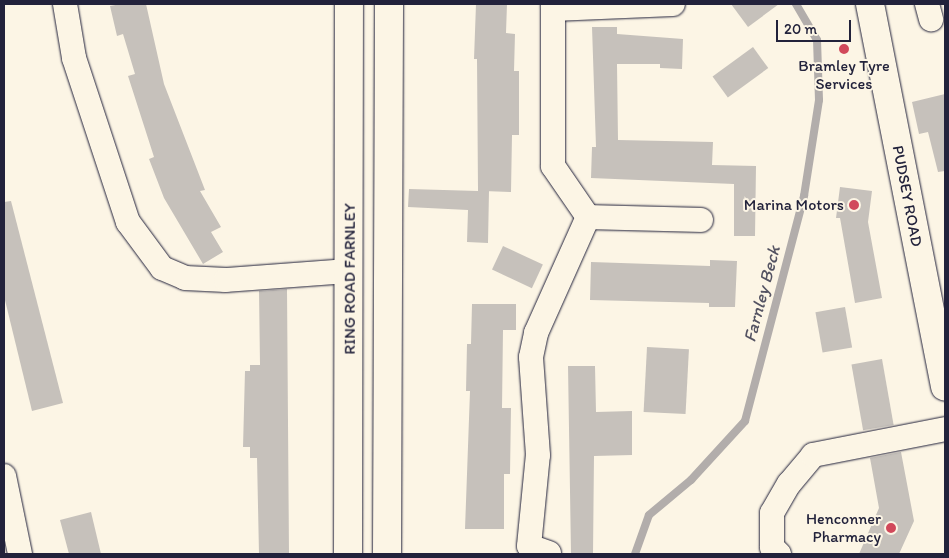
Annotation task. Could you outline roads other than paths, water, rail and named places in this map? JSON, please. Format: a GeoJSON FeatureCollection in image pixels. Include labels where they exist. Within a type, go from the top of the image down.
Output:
{"type":"FeatureCollection","features":[{"type":"Feature","properties":{"kind":"main road","name":"RING ROAD FARNLEY"},"geometry":{"type":"LineString","coordinates":[[348,554],[349,4]]}},
{"type":"Feature","properties":{"kind":"main road"},"geometry":{"type":"LineString","coordinates":[[387,554],[389,4]]}},
{"type":"Feature","properties":{"kind":"main road","name":"PUDSEY ROAD"},"geometry":{"type":"LineString","coordinates":[[870,4],[945,387]]}},
{"type":"Feature","properties":{"kind":"street"},"geometry":{"type":"LineString","coordinates":[[65,4],[74,58],[128,222],[162,268],[185,278],[226,280],[350,271]]}},
{"type":"Feature","properties":{"kind":"street"},"geometry":{"type":"LineString","coordinates":[[588,217],[553,166],[553,6],[673,4]]}},
{"type":"Feature","properties":{"kind":"street"},"geometry":{"type":"LineString","coordinates":[[588,217],[701,220]]}},
{"type":"Feature","properties":{"kind":"street"},"geometry":{"type":"LineString","coordinates":[[533,551],[538,455],[531,357],[536,333],[588,217]]}},
{"type":"Feature","properties":{"kind":"street"},"geometry":{"type":"LineString","coordinates":[[778,554],[772,547],[772,513],[789,484],[814,455],[945,429]]}},
{"type":"Feature","properties":{"kind":"street"},"geometry":{"type":"LineString","coordinates":[[4,476],[9,518],[20,554]]}},
{"type":"Feature","properties":{"kind":"waterway","name":"Farnley Beck"},"geometry":{"type":"LineString","coordinates":[[635,554],[649,515],[691,480],[745,421],[804,196],[819,100],[817,40],[796,4]]}},
{"type":"Feature","properties":{"kind":"place","name":"Bramley Tyre Services"},"geometry":{"type":"Point","coordinates":[844,49]}},
{"type":"Feature","properties":{"kind":"place","name":"Marina Motors"},"geometry":{"type":"Point","coordinates":[854,205]}},
{"type":"Feature","properties":{"kind":"place","name":"Henconner Pharmacy"},"geometry":{"type":"Point","coordinates":[891,528]}}]}
